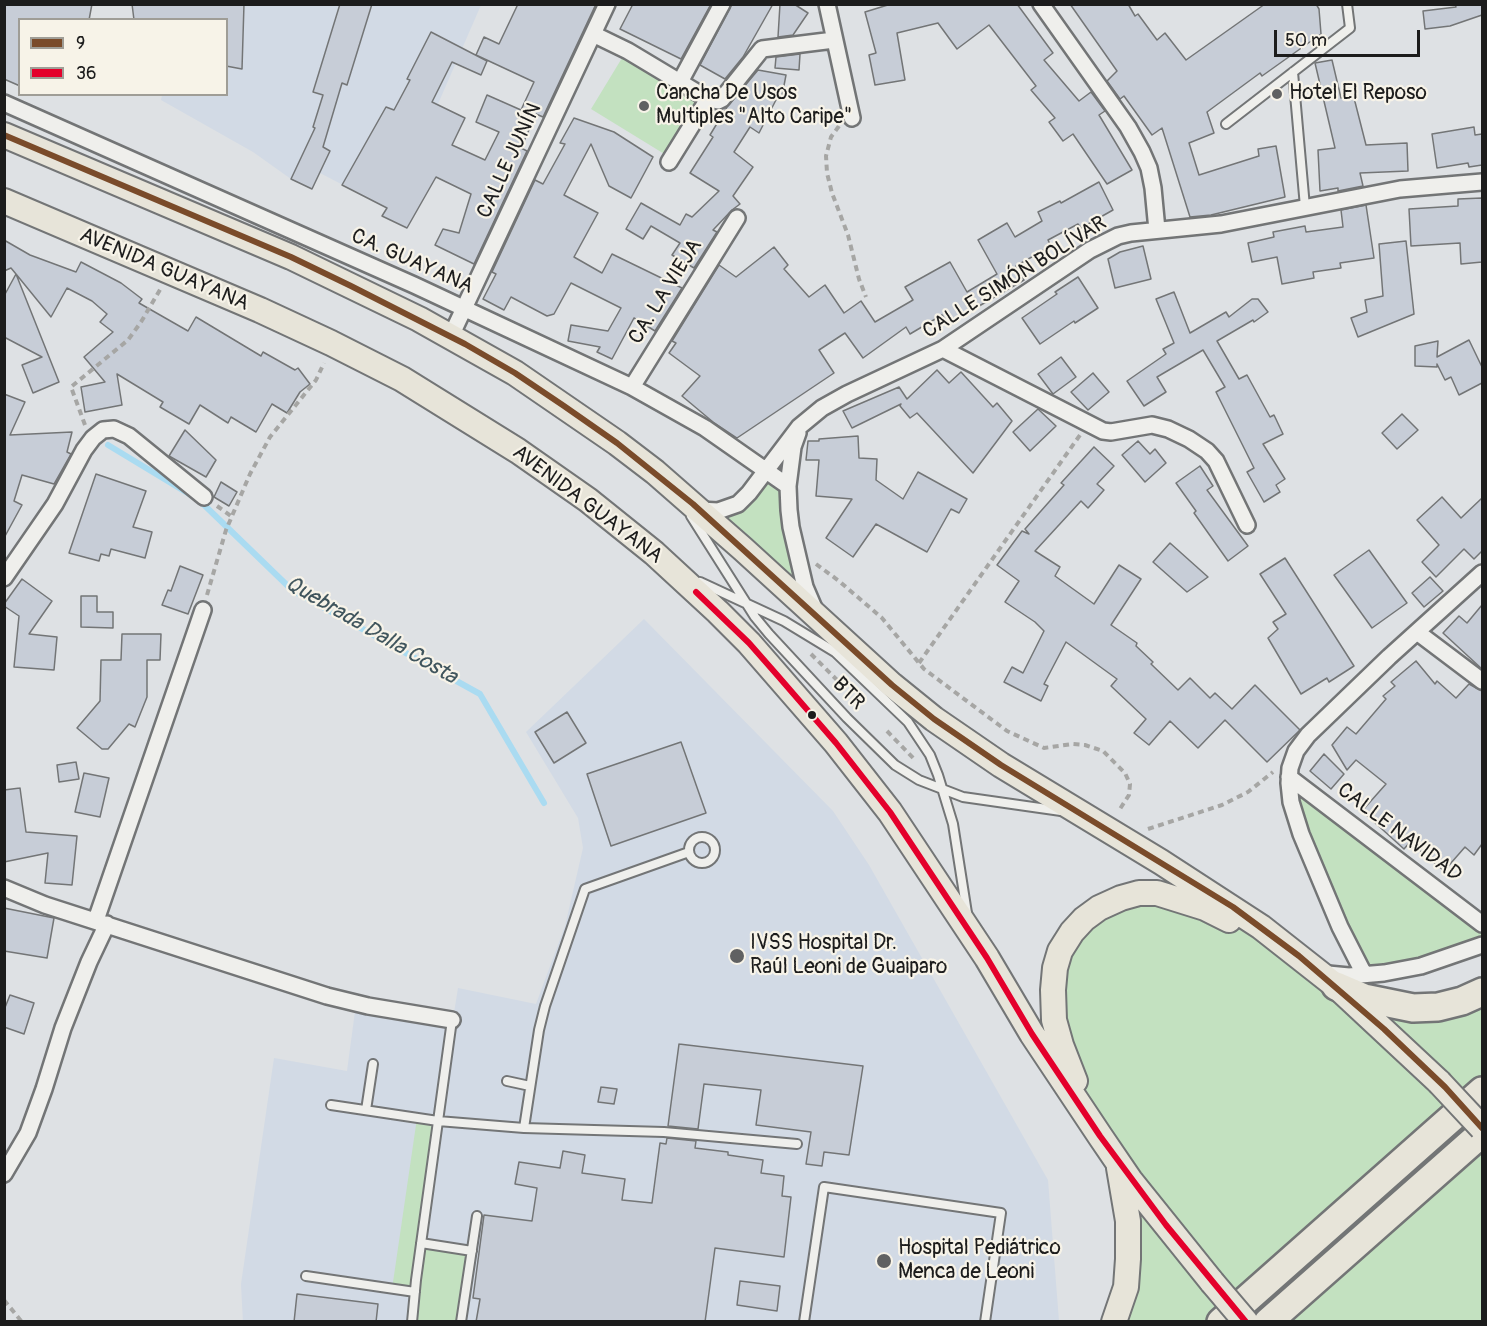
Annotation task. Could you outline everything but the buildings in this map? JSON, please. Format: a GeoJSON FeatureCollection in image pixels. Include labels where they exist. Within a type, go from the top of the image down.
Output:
{"type":"FeatureCollection","features":[{"type":"Feature","properties":{"kind":"highway"},"geometry":{"type":"LineString","coordinates":[[1328,980],[1364,998],[1413,1008],[1438,1007],[1462,1001],[1482,992]]}},
{"type":"Feature","properties":{"kind":"highway"},"geometry":{"type":"LineString","coordinates":[[1221,1322],[1482,1091]]}},
{"type":"Feature","properties":{"kind":"highway"},"geometry":{"type":"LineString","coordinates":[[1268,1322],[1482,1133]]}},
{"type":"Feature","properties":{"kind":"main road"},"geometry":{"type":"LineString","coordinates":[[4,135],[291,257],[451,336],[515,373],[617,443],[671,486],[892,685],[934,719],[975,749],[1233,907],[1328,980],[1440,1082],[1482,1128]]}},
{"type":"Feature","properties":{"kind":"main road","name":"AVENIDA GUAYANA"},"geometry":{"type":"LineString","coordinates":[[4,201],[331,343],[402,379],[518,451],[625,528],[749,643],[836,743],[890,812],[970,932],[1032,1034],[1118,1162],[1166,1225],[1246,1322]]}},
{"type":"Feature","properties":{"kind":"main road"},"geometry":{"type":"LineString","coordinates":[[1100,1136],[1065,1054],[1054,1020],[1053,990],[1055,968],[1060,951],[1072,932],[1099,908],[1138,893],[1156,893],[1205,908],[1235,923],[1328,980]]}},
{"type":"Feature","properties":{"kind":"main road"},"geometry":{"type":"LineString","coordinates":[[1114,1322],[1125,1287],[1128,1259],[1128,1221],[1118,1162]]}},
{"type":"Feature","properties":{"kind":"street","name":"CALLE JUNÍN"},"geometry":{"type":"LineString","coordinates":[[451,336],[608,4]]}},
{"type":"Feature","properties":{"kind":"street"},"geometry":{"type":"LineString","coordinates":[[680,82],[722,4]]}},
{"type":"Feature","properties":{"kind":"street"},"geometry":{"type":"LineString","coordinates":[[827,4],[852,118]]}},
{"type":"Feature","properties":{"kind":"street"},"geometry":{"type":"LineString","coordinates":[[1041,4],[1128,127],[1142,152],[1149,168],[1153,188],[1157,230]]}},
{"type":"Feature","properties":{"kind":"street"},"geometry":{"type":"LineString","coordinates":[[593,34],[708,99],[718,101],[762,50],[834,40]]}},
{"type":"Feature","properties":{"kind":"street"},"geometry":{"type":"LineString","coordinates":[[669,162],[708,99]]}},
{"type":"Feature","properties":{"kind":"street","name":"CA. GUAYANA"},"geometry":{"type":"LineString","coordinates":[[4,103],[464,308],[632,387],[705,428],[788,486]]}},
{"type":"Feature","properties":{"kind":"street","name":"CALLE SIMÓN BOLÍVAR"},"geometry":{"type":"LineString","coordinates":[[699,510],[718,511],[738,504],[799,427],[822,408],[943,349],[1108,240],[1131,232],[1221,224],[1400,189],[1482,182]]}},
{"type":"Feature","properties":{"kind":"street","name":"CA. LA VIEJA"},"geometry":{"type":"LineString","coordinates":[[632,387],[737,218]]}},
{"type":"Feature","properties":{"kind":"street"},"geometry":{"type":"LineString","coordinates":[[943,349],[1087,424],[1111,432],[1152,425],[1168,429],[1189,439],[1207,451],[1216,461],[1247,525]]}},
{"type":"Feature","properties":{"kind":"street"},"geometry":{"type":"LineString","coordinates":[[799,427],[793,447],[788,486],[791,527],[805,587],[817,617]]}},
{"type":"Feature","properties":{"kind":"street"},"geometry":{"type":"LineString","coordinates":[[4,578],[55,504],[93,438],[103,430],[114,429],[129,436],[204,497]]}},
{"type":"Feature","properties":{"kind":"street"},"geometry":{"type":"LineString","coordinates":[[1364,974],[1340,927],[1301,834],[1291,802],[1290,768],[1296,751],[1308,735],[1482,573]]}},
{"type":"Feature","properties":{"kind":"street"},"geometry":{"type":"LineString","coordinates":[[4,1174],[28,1133],[63,1028],[89,962],[202,610]]}},
{"type":"Feature","properties":{"kind":"street"},"geometry":{"type":"LineString","coordinates":[[1417,632],[1482,681]]}},
{"type":"Feature","properties":{"kind":"street","name":"CALLE NAVIDAD"},"geometry":{"type":"LineString","coordinates":[[1289,777],[1482,924]]}},
{"type":"Feature","properties":{"kind":"street"},"geometry":{"type":"LineString","coordinates":[[4,888],[45,905],[327,996],[368,1006],[452,1020]]}},
{"type":"Feature","properties":{"kind":"street"},"geometry":{"type":"LineString","coordinates":[[1328,980],[1421,966],[1482,945]]}},
{"type":"Feature","properties":{"kind":"lane"},"geometry":{"type":"LineString","coordinates":[[1226,124],[1350,28],[1347,4]]}},
{"type":"Feature","properties":{"kind":"lane"},"geometry":{"type":"LineString","coordinates":[[1293,72],[1305,207]]}},
{"type":"Feature","properties":{"kind":"lane","name":"BTR"},"geometry":{"type":"LineString","coordinates":[[671,486],[746,603],[784,653],[895,765],[919,780],[963,797],[1053,810],[1106,830]]}},
{"type":"Feature","properties":{"kind":"lane","name":"BTR"},"geometry":{"type":"LineString","coordinates":[[671,570],[746,603],[805,633],[847,662],[908,722],[930,755],[942,789],[952,824],[970,932]]}},
{"type":"Feature","properties":{"kind":"lane"},"geometry":{"type":"LineString","coordinates":[[524,1128],[545,1006],[585,889],[689,852]]}},
{"type":"Feature","properties":{"kind":"lane"},"geometry":{"type":"LineString","coordinates":[[412,1322],[452,1020]]}},
{"type":"Feature","properties":{"kind":"lane"},"geometry":{"type":"LineString","coordinates":[[366,1110],[373,1064]]}},
{"type":"Feature","properties":{"kind":"lane"},"geometry":{"type":"LineString","coordinates":[[507,1081],[530,1086]]}},
{"type":"Feature","properties":{"kind":"lane"},"geometry":{"type":"LineString","coordinates":[[331,1105],[438,1121],[524,1128],[664,1132],[797,1144]]}},
{"type":"Feature","properties":{"kind":"lane"},"geometry":{"type":"LineString","coordinates":[[804,1322],[824,1186],[1002,1213],[985,1322]]}},
{"type":"Feature","properties":{"kind":"lane"},"geometry":{"type":"LineString","coordinates":[[461,1322],[477,1216]]}},
{"type":"Feature","properties":{"kind":"lane"},"geometry":{"type":"LineString","coordinates":[[421,1243],[472,1251]]}},
{"type":"Feature","properties":{"kind":"lane"},"geometry":{"type":"LineString","coordinates":[[306,1276],[415,1292]]}},
{"type":"Feature","properties":{"kind":"path"},"geometry":{"type":"LineString","coordinates":[[852,118],[837,127],[831,137],[826,156],[827,173],[831,193],[848,235],[859,279],[867,297]]}},
{"type":"Feature","properties":{"kind":"path"},"geometry":{"type":"LineString","coordinates":[[93,438],[85,426],[71,387],[129,340],[170,272]]}},
{"type":"Feature","properties":{"kind":"path"},"geometry":{"type":"LineString","coordinates":[[202,610],[228,524],[250,474],[270,437],[316,380],[331,343]]}},
{"type":"Feature","properties":{"kind":"path"},"geometry":{"type":"LineString","coordinates":[[919,663],[1087,424]]}},
{"type":"Feature","properties":{"kind":"path"},"geometry":{"type":"LineString","coordinates":[[798,556],[818,565],[839,580],[876,612],[924,669],[1007,731],[1044,748],[1072,744],[1085,745],[1103,751],[1110,757],[1125,772],[1130,784],[1129,795],[1106,830]]}},
{"type":"Feature","properties":{"kind":"path"},"geometry":{"type":"LineString","coordinates":[[1106,830],[1146,830],[1222,805],[1248,792],[1296,751]]}},
{"type":"Feature","properties":{"kind":"path"},"geometry":{"type":"LineString","coordinates":[[4,1300],[22,1322]]}},
{"type":"Feature","properties":{"kind":"shaded area"},"geometry":{"type":"Polygon","coordinates":[[[159,5],[481,5],[438,104],[387,208],[320,173],[312,189],[291,179],[253,152],[161,100],[162,96],[228,96],[228,18],[217,18],[159,5]]]}},
{"type":"Feature","properties":{"kind":"shaded area","name":"IVSS Hospital Dr. Raúl Leoni de Guaiparo"},"geometry":{"type":"Polygon","coordinates":[[[644,619],[833,811],[869,865],[1048,1180],[1059,1321],[243,1322],[241,1284],[274,1058],[347,1071],[356,1004],[453,1019],[458,988],[536,1004],[565,926],[583,848],[578,818],[526,732],[644,619]]]}},
{"type":"Feature","properties":{"kind":"green space","name":"Cancha De Usos Multiples \"Alto Caripe\""},"geometry":{"type":"Polygon","coordinates":[[[622,58],[697,103],[666,155],[591,109],[622,58]]]}},
{"type":"Feature","properties":{"kind":"green space"},"geometry":{"type":"Polygon","coordinates":[[[799,427],[793,507],[817,617],[707,511],[727,509],[799,427]]]}},
{"type":"Feature","properties":{"kind":"green space"},"geometry":{"type":"Polygon","coordinates":[[[1289,783],[1482,924],[1482,945],[1364,974],[1289,783]]]}},
{"type":"Feature","properties":{"kind":"green space"},"geometry":{"type":"Polygon","coordinates":[[[1139,893],[1235,923],[1364,998],[1482,992],[1482,1091],[1221,1321],[1114,1322],[1128,1221],[1061,1045],[1060,951],[1139,893]]]}},
{"type":"Feature","properties":{"kind":"green space"},"geometry":{"type":"Polygon","coordinates":[[[417,1118],[438,1121],[421,1243],[472,1251],[461,1321],[412,1321],[414,1292],[392,1289],[417,1118]]]}},
{"type":"Feature","properties":{"kind":"green space"},"geometry":{"type":"Polygon","coordinates":[[[1482,1133],[1482,1321],[1268,1322],[1482,1133]]]}},
{"type":"Feature","properties":{"kind":"waterway","name":"Quebrada Dalla Costa"},"geometry":{"type":"LineString","coordinates":[[108,445],[199,500],[292,590],[480,694],[544,803]]}},
{"type":"Feature","properties":{"kind":"transit line","name":"9"},"geometry":{"type":"LineString","coordinates":[[4,135],[291,257],[465,344],[515,373],[617,443],[693,504],[892,685],[934,719],[1001,765],[1233,907],[1299,956],[1384,1029],[1445,1087],[1482,1128]]}},
{"type":"Feature","properties":{"kind":"transit line","name":"36"},"geometry":{"type":"LineString","coordinates":[[696,592],[749,643],[836,743],[890,812],[987,958],[1032,1034],[1100,1136],[1166,1225],[1246,1322]]}},
{"type":"Feature","properties":{"kind":"place","name":"Hotel El Reposo"},"geometry":{"type":"Point","coordinates":[1277,94]}},
{"type":"Feature","properties":{"kind":"place","name":"Cancha De Usos Multiples \"Alto Caripe\""},"geometry":{"type":"Point","coordinates":[644,106]}},
{"type":"Feature","properties":{"kind":"place","name":"IVSS Hospital Dr. Raúl Leoni de Guaiparo"},"geometry":{"type":"Point","coordinates":[737,956]}},
{"type":"Feature","properties":{"kind":"place","name":"Hospital Pediátrico Menca de Leoni"},"geometry":{"type":"Point","coordinates":[884,1261]}}]}
